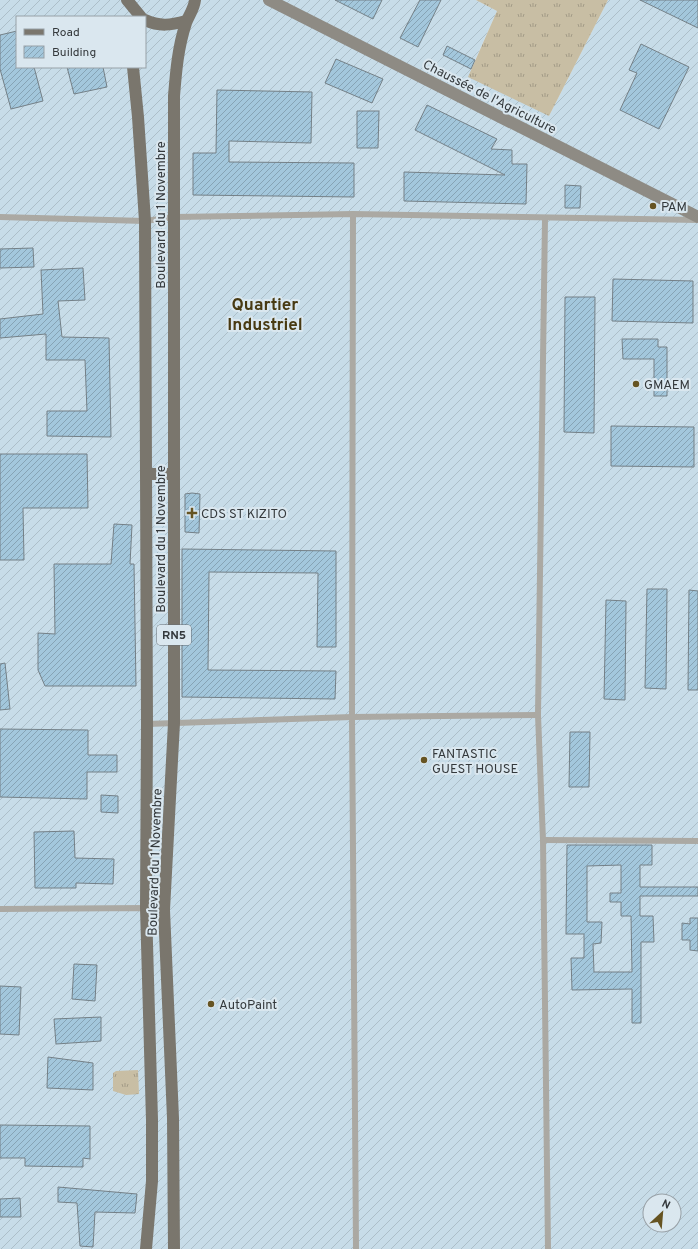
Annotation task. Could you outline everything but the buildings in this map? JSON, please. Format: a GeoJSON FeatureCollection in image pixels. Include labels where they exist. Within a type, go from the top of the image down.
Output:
{"type":"FeatureCollection","features":[{"type":"Feature","properties":{"kind":"main road"},"geometry":{"type":"LineString","coordinates":[[123,0],[127,16]]}},
{"type":"Feature","properties":{"kind":"main road"},"geometry":{"type":"LineString","coordinates":[[127,0],[139,16]]}},
{"type":"Feature","properties":{"kind":"main road","name":"Boulevard du 1 Novembre"},"geometry":{"type":"LineString","coordinates":[[174,1249],[173,1118],[164,910],[174,723],[174,217],[176,69],[178,49],[186,21],[197,3]]}},
{"type":"Feature","properties":{"kind":"main road"},"geometry":{"type":"LineString","coordinates":[[146,20],[156,25],[171,25],[186,21]]}},
{"type":"Feature","properties":{"kind":"main road","name":"Boulevard du 1 Novembre"},"geometry":{"type":"LineString","coordinates":[[133,68],[145,221],[147,724],[146,908],[152,1120],[152,1181],[146,1249]]}},
{"type":"Feature","properties":{"kind":"main road"},"geometry":{"type":"LineString","coordinates":[[146,474],[174,474]]}},
{"type":"Feature","properties":{"kind":"main road"},"geometry":{"type":"LineString","coordinates":[[152,1120],[173,1118]]}},
{"type":"Feature","properties":{"kind":"street","name":"Chaussée de l'Agriculture"},"geometry":{"type":"LineString","coordinates":[[269,0],[698,219]]}},
{"type":"Feature","properties":{"kind":"lane"},"geometry":{"type":"LineString","coordinates":[[0,217],[145,221],[174,217],[353,214],[545,218],[698,219]]}},
{"type":"Feature","properties":{"kind":"lane"},"geometry":{"type":"LineString","coordinates":[[353,214],[352,717],[356,1249]]}},
{"type":"Feature","properties":{"kind":"lane"},"geometry":{"type":"LineString","coordinates":[[545,218],[538,715],[543,840],[548,1249]]}},
{"type":"Feature","properties":{"kind":"lane"},"geometry":{"type":"LineString","coordinates":[[147,724],[352,717],[538,715]]}},
{"type":"Feature","properties":{"kind":"lane"},"geometry":{"type":"LineString","coordinates":[[543,840],[698,841]]}},
{"type":"Feature","properties":{"kind":"lane"},"geometry":{"type":"LineString","coordinates":[[0,909],[146,908],[164,910]]}},
{"type":"Feature","properties":{"kind":"shaded area"},"geometry":{"type":"Polygon","coordinates":[[[0,0],[476,0],[497,11],[471,69],[549,116],[608,0],[698,0],[698,1249],[0,1249],[0,0]]]}},
{"type":"Feature","properties":{"kind":"green space"},"geometry":{"type":"Polygon","coordinates":[[[476,0],[608,0],[549,116],[468,77],[497,11],[476,0]]]}},
{"type":"Feature","properties":{"kind":"green space"},"geometry":{"type":"Polygon","coordinates":[[[138,1070],[139,1094],[126,1095],[113,1091],[113,1073],[116,1071],[138,1070]]]}},
{"type":"Feature","properties":{"kind":"place","name":"PAM"},"geometry":{"type":"Point","coordinates":[653,206]}},
{"type":"Feature","properties":{"kind":"place","name":"GMAEM"},"geometry":{"type":"Point","coordinates":[636,384]}},
{"type":"Feature","properties":{"kind":"place","name":"CDS ST KIZITO"},"geometry":{"type":"Point","coordinates":[192,513]}},
{"type":"Feature","properties":{"kind":"place","name":"FANTASTIC GUEST HOUSE"},"geometry":{"type":"Point","coordinates":[424,760]}},
{"type":"Feature","properties":{"kind":"place","name":"AutoPaint"},"geometry":{"type":"Point","coordinates":[211,1004]}},
{"type":"Feature","properties":{"kind":"district","name":"Quartier Industriel"},"geometry":{"type":"Point","coordinates":[265,314]}}]}
